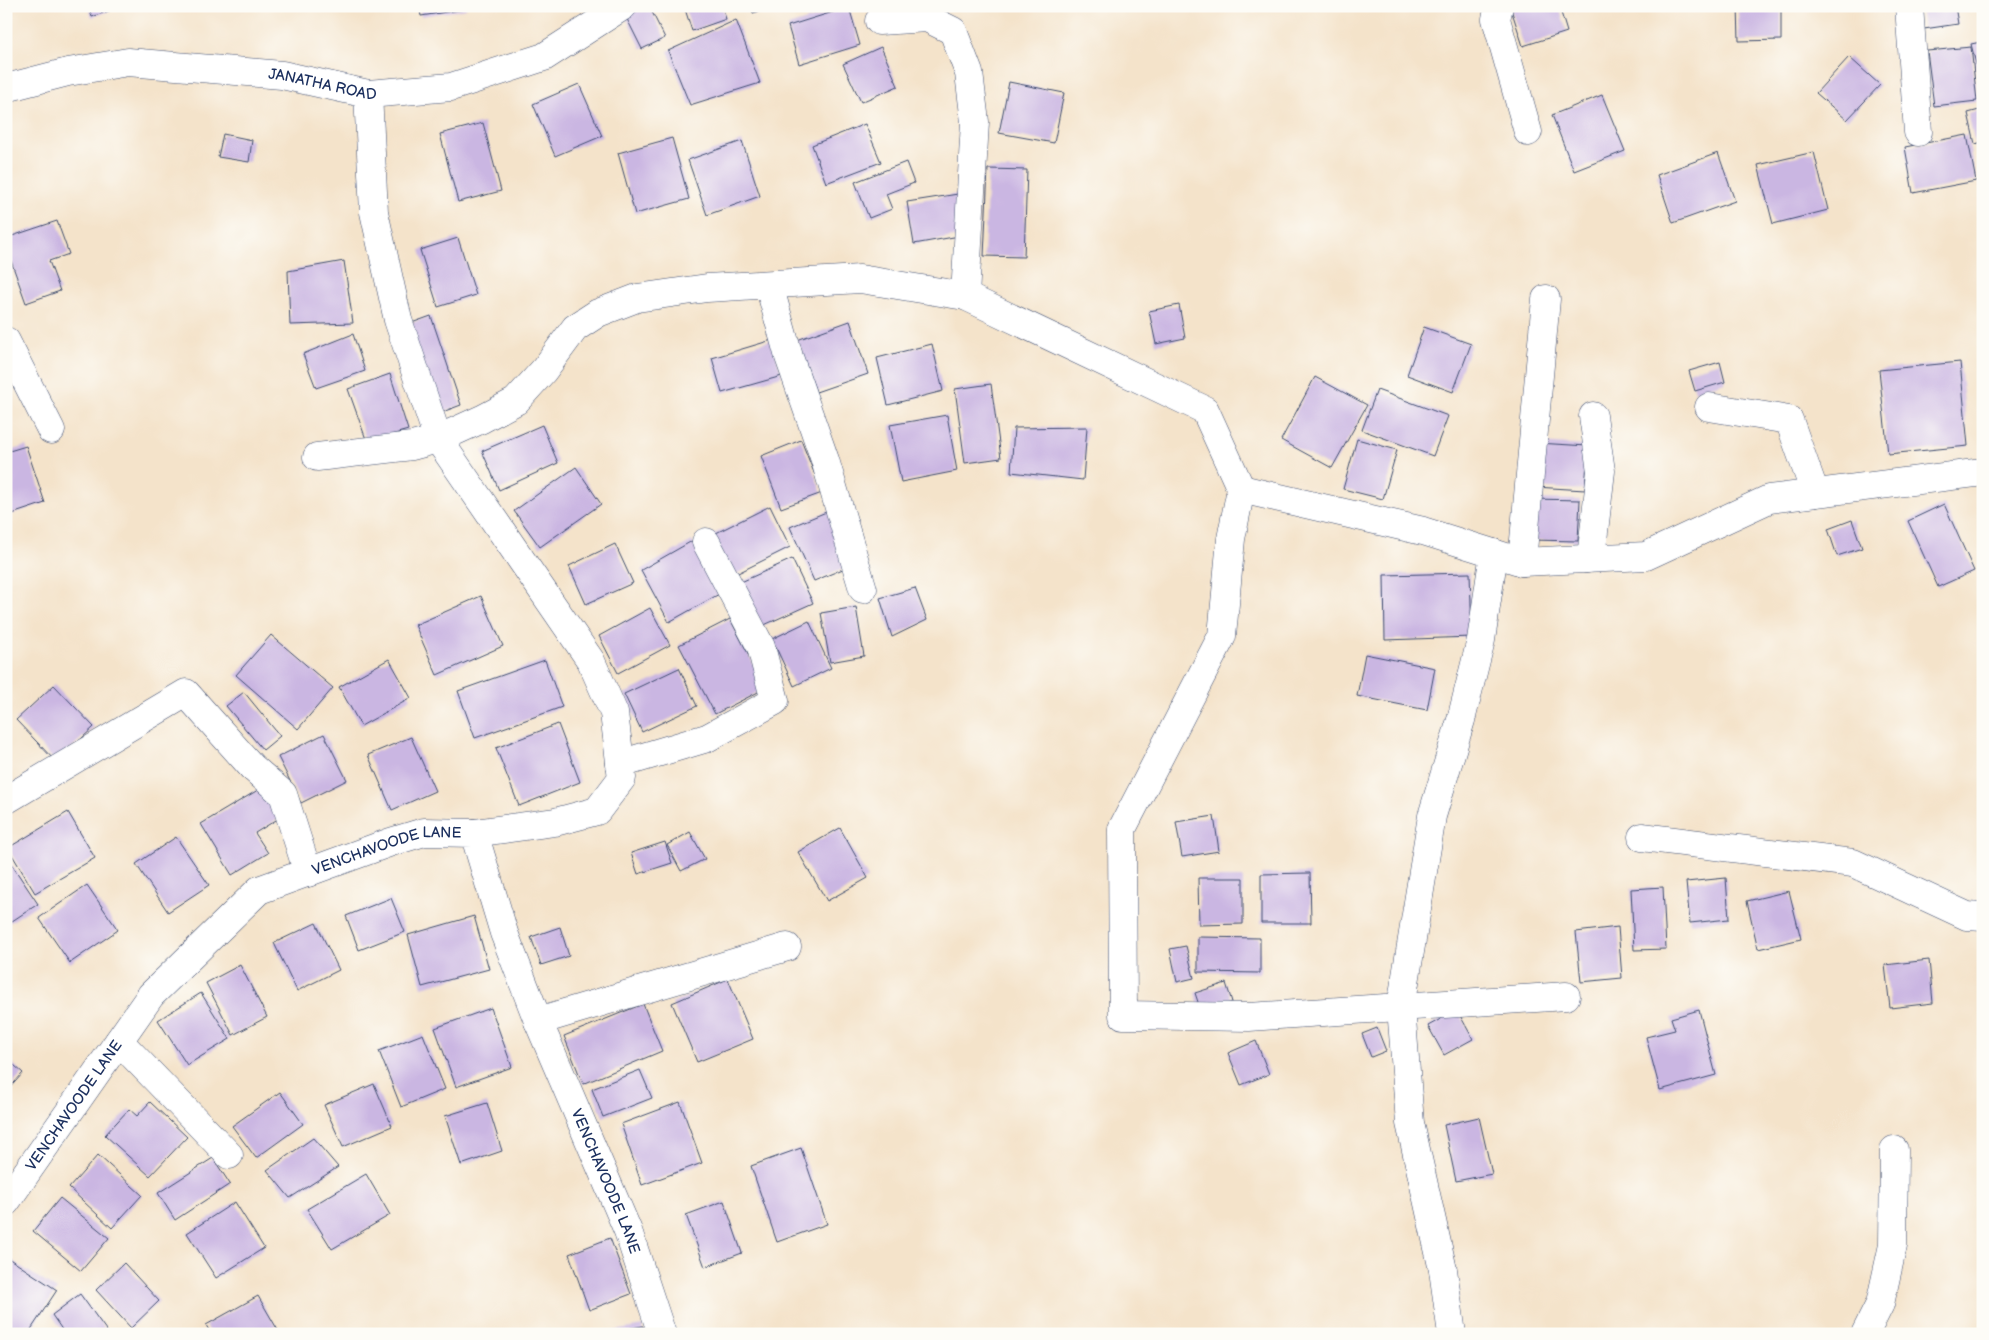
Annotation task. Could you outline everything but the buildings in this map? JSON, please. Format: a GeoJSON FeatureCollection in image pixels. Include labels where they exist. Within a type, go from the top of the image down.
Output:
{"type":"FeatureCollection","features":[{"type":"Feature","properties":{"kind":"street","name":"JANATHA ROAD"},"geometry":{"type":"LineString","coordinates":[[6,88],[68,72],[128,62],[282,75],[368,94],[451,87],[544,57],[623,6]]}},
{"type":"Feature","properties":{"kind":"street"},"geometry":{"type":"LineString","coordinates":[[1498,6],[1496,19],[1528,132]]}},
{"type":"Feature","properties":{"kind":"street"},"geometry":{"type":"LineString","coordinates":[[1909,6],[1918,132]]}},
{"type":"Feature","properties":{"kind":"street"},"geometry":{"type":"LineString","coordinates":[[879,21],[927,18],[953,31],[969,73],[975,122],[965,296]]}},
{"type":"Feature","properties":{"kind":"street"},"geometry":{"type":"LineString","coordinates":[[368,94],[374,212],[398,320],[438,439],[591,661],[614,714],[622,778],[597,811],[555,822],[474,833]]}},
{"type":"Feature","properties":{"kind":"street"},"geometry":{"type":"LineString","coordinates":[[317,457],[412,446],[438,439],[516,401],[544,370],[575,328],[598,313],[638,298],[708,288],[860,280],[965,296],[1205,410],[1241,489],[1231,539],[1222,636],[1122,829],[1123,1015],[1249,1017],[1566,996]]}},
{"type":"Feature","properties":{"kind":"street"},"geometry":{"type":"LineString","coordinates":[[769,285],[789,357],[825,460],[863,589]]}},
{"type":"Feature","properties":{"kind":"street"},"geometry":{"type":"LineString","coordinates":[[1522,562],[1546,299]]}},
{"type":"Feature","properties":{"kind":"street"},"geometry":{"type":"LineString","coordinates":[[6,340],[52,430]]}},
{"type":"Feature","properties":{"kind":"street"},"geometry":{"type":"LineString","coordinates":[[1709,407],[1789,420],[1815,493]]}},
{"type":"Feature","properties":{"kind":"street"},"geometry":{"type":"LineString","coordinates":[[1587,559],[1592,550],[1601,471],[1593,416]]}},
{"type":"Feature","properties":{"kind":"street"},"geometry":{"type":"LineString","coordinates":[[1241,489],[1423,531],[1522,562],[1646,556],[1769,499],[1983,472]]}},
{"type":"Feature","properties":{"kind":"street"},"geometry":{"type":"LineString","coordinates":[[620,764],[707,738],[776,700],[761,648],[706,542]]}},
{"type":"Feature","properties":{"kind":"street"},"geometry":{"type":"LineString","coordinates":[[1452,1334],[1443,1270],[1410,1122],[1400,1007],[1432,816],[1461,720],[1481,640],[1494,553]]}},
{"type":"Feature","properties":{"kind":"street"},"geometry":{"type":"LineString","coordinates":[[6,800],[186,693],[252,767],[283,794],[308,873]]}},
{"type":"Feature","properties":{"kind":"street","name":"VENCHAVOODE LANE"},"geometry":{"type":"LineString","coordinates":[[6,1202],[151,995],[259,890],[391,842],[424,832],[474,833],[504,934],[538,1021],[628,1231],[662,1334]]}},
{"type":"Feature","properties":{"kind":"street"},"geometry":{"type":"LineString","coordinates":[[1642,837],[1852,863],[1967,916],[1983,917]]}},
{"type":"Feature","properties":{"kind":"street"},"geometry":{"type":"LineString","coordinates":[[538,1021],[787,947]]}},
{"type":"Feature","properties":{"kind":"street"},"geometry":{"type":"LineString","coordinates":[[118,1041],[229,1155]]}},
{"type":"Feature","properties":{"kind":"street"},"geometry":{"type":"LineString","coordinates":[[1864,1334],[1880,1304],[1893,1245],[1894,1150]]}}]}
